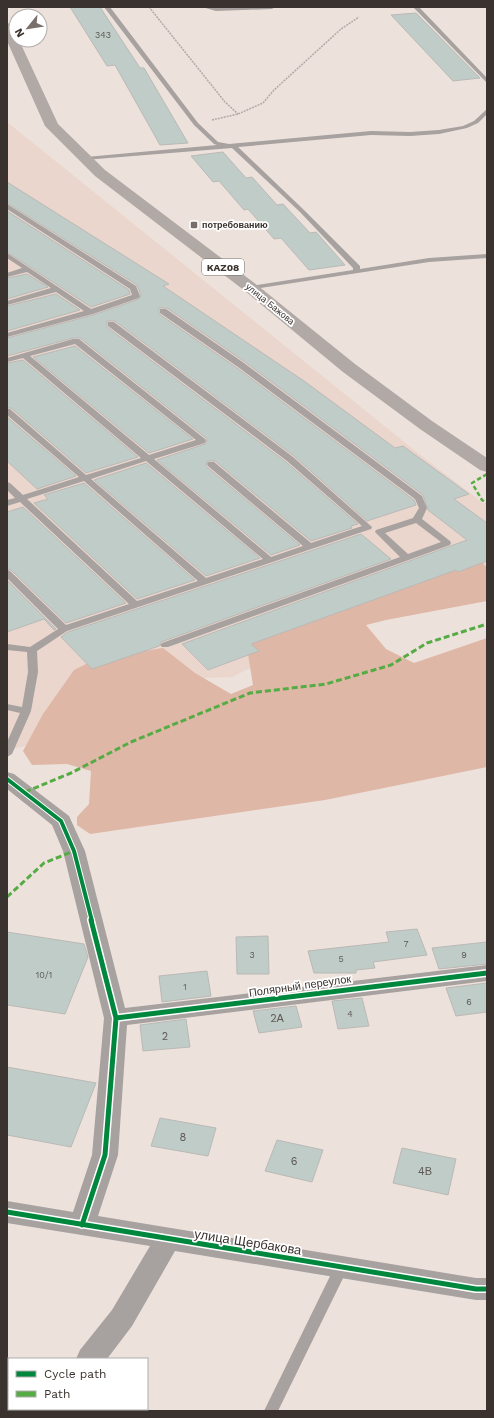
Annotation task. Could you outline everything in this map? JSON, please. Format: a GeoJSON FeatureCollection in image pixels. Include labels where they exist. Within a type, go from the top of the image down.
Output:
{"type":"FeatureCollection","features":[{"type":"Feature","properties":{"kind":"highway","name":"улица Бажова"},"geometry":{"type":"LineString","coordinates":[[7,27],[52,126],[100,173],[251,288],[349,368],[426,425],[487,466]]}},
{"type":"Feature","properties":{"kind":"street"},"geometry":{"type":"LineString","coordinates":[[7,779],[61,821],[74,851],[116,1018],[105,1155],[82,1225]]}},
{"type":"Feature","properties":{"kind":"street","name":"Полярный переулок"},"geometry":{"type":"LineString","coordinates":[[116,1018],[487,973]]}},
{"type":"Feature","properties":{"kind":"street","name":"улица Щербакова"},"geometry":{"type":"LineString","coordinates":[[7,1212],[341,1268],[476,1289],[487,1289]]}},
{"type":"Feature","properties":{"kind":"street"},"geometry":{"type":"LineString","coordinates":[[91,1358],[122,1318],[168,1239]]}},
{"type":"Feature","properties":{"kind":"lane"},"geometry":{"type":"LineString","coordinates":[[107,7],[196,124],[216,143],[234,147],[302,211],[357,268],[356,272]]}},
{"type":"Feature","properties":{"kind":"lane"},"geometry":{"type":"LineString","coordinates":[[205,7],[272,7]]}},
{"type":"Feature","properties":{"kind":"lane"},"geometry":{"type":"LineString","coordinates":[[416,7],[487,81]]}},
{"type":"Feature","properties":{"kind":"lane"},"geometry":{"type":"LineString","coordinates":[[86,159],[234,147],[371,133],[406,135],[452,130],[476,122],[487,111]]}},
{"type":"Feature","properties":{"kind":"lane"},"geometry":{"type":"LineString","coordinates":[[7,206],[133,288],[136,296],[90,312],[7,335]]}},
{"type":"Feature","properties":{"kind":"lane"},"geometry":{"type":"LineString","coordinates":[[7,255],[90,312]]}},
{"type":"Feature","properties":{"kind":"lane"},"geometry":{"type":"LineString","coordinates":[[251,288],[429,260],[487,256]]}},
{"type":"Feature","properties":{"kind":"lane"},"geometry":{"type":"LineString","coordinates":[[7,275],[28,269]]}},
{"type":"Feature","properties":{"kind":"lane"},"geometry":{"type":"LineString","coordinates":[[7,303],[57,289]]}},
{"type":"Feature","properties":{"kind":"lane"},"geometry":{"type":"LineString","coordinates":[[163,311],[241,365],[419,498],[423,508],[417,520],[379,532]]}},
{"type":"Feature","properties":{"kind":"lane"},"geometry":{"type":"LineString","coordinates":[[111,324],[290,459],[368,527],[379,532],[406,557]]}},
{"type":"Feature","properties":{"kind":"lane"},"geometry":{"type":"LineString","coordinates":[[7,360],[76,341],[202,441],[7,503]]}},
{"type":"Feature","properties":{"kind":"lane"},"geometry":{"type":"LineString","coordinates":[[24,355],[269,560]]}},
{"type":"Feature","properties":{"kind":"lane"},"geometry":{"type":"LineString","coordinates":[[7,411],[204,582]]}},
{"type":"Feature","properties":{"kind":"lane"},"geometry":{"type":"LineString","coordinates":[[211,464],[309,546]]}},
{"type":"Feature","properties":{"kind":"lane"},"geometry":{"type":"LineString","coordinates":[[7,485],[136,605]]}},
{"type":"Feature","properties":{"kind":"lane"},"geometry":{"type":"LineString","coordinates":[[164,645],[447,542],[417,520]]}},
{"type":"Feature","properties":{"kind":"lane"},"geometry":{"type":"LineString","coordinates":[[7,647],[32,650],[64,629],[368,527]]}},
{"type":"Feature","properties":{"kind":"lane"},"geometry":{"type":"LineString","coordinates":[[7,573],[64,629]]}},
{"type":"Feature","properties":{"kind":"lane"},"geometry":{"type":"LineString","coordinates":[[7,754],[26,711],[33,672],[32,650]]}},
{"type":"Feature","properties":{"kind":"lane"},"geometry":{"type":"LineString","coordinates":[[7,707],[26,711]]}},
{"type":"Feature","properties":{"kind":"lane"},"geometry":{"type":"LineString","coordinates":[[271,1411],[341,1268]]}},
{"type":"Feature","properties":{"kind":"path"},"geometry":{"type":"LineString","coordinates":[[150,7],[225,102],[238,114]]}},
{"type":"Feature","properties":{"kind":"path"},"geometry":{"type":"LineString","coordinates":[[196,124],[238,114],[263,103],[274,90],[341,29],[359,17]]}},
{"type":"Feature","properties":{"kind":"shaded area"},"geometry":{"type":"Polygon","coordinates":[[[7,122],[423,457],[487,506],[487,569],[356,615],[232,677],[125,681],[28,745],[7,751],[7,122]]]}},
{"type":"Feature","properties":{"kind":"shaded area"},"geometry":{"type":"Polygon","coordinates":[[[482,562],[487,568],[487,601],[366,625],[386,649],[414,663],[487,638],[487,767],[325,800],[90,834],[77,825],[77,817],[89,804],[91,771],[67,764],[32,765],[23,751],[43,714],[74,670],[96,659],[163,648],[195,673],[231,694],[253,685],[246,642],[432,576],[482,562]]]}},
{"type":"Feature","properties":{"kind":"building"},"geometry":{"type":"Polygon","coordinates":[[[70,7],[100,7],[140,68],[144,68],[188,143],[160,145],[115,65],[107,66],[70,7]]]}},
{"type":"Feature","properties":{"kind":"building"},"geometry":{"type":"Polygon","coordinates":[[[416,13],[480,78],[453,81],[391,15],[416,13]]]}},
{"type":"Feature","properties":{"kind":"building"},"geometry":{"type":"Polygon","coordinates":[[[223,152],[246,178],[252,177],[277,205],[283,204],[310,233],[316,232],[345,265],[309,270],[281,238],[274,239],[248,209],[244,210],[219,181],[213,182],[191,156],[223,152]]]}},
{"type":"Feature","properties":{"kind":"building"},"geometry":{"type":"Polygon","coordinates":[[[7,182],[169,284],[163,286],[304,381],[395,448],[403,446],[469,494],[454,499],[487,523],[487,561],[458,572],[456,570],[251,644],[259,651],[208,670],[182,644],[467,540],[428,510],[423,495],[245,362],[167,308],[159,308],[159,314],[237,368],[414,500],[416,505],[367,521],[294,456],[115,321],[107,321],[107,327],[286,462],[358,524],[351,526],[352,528],[311,541],[215,461],[207,461],[207,467],[300,545],[271,555],[157,460],[205,444],[207,442],[206,438],[80,338],[73,338],[7,356],[7,338],[93,315],[139,299],[141,295],[137,285],[7,203],[7,182]]]}},
{"type":"Feature","properties":{"kind":"building"},"geometry":{"type":"Polygon","coordinates":[[[7,211],[129,290],[130,294],[91,307],[7,252],[7,211]]]}},
{"type":"Feature","properties":{"kind":"building"},"geometry":{"type":"Polygon","coordinates":[[[27,274],[48,287],[7,299],[7,278],[27,274]]]}},
{"type":"Feature","properties":{"kind":"building"},"geometry":{"type":"Polygon","coordinates":[[[56,294],[80,310],[7,331],[7,306],[56,294]]]}},
{"type":"Feature","properties":{"kind":"building"},"geometry":{"type":"Polygon","coordinates":[[[75,346],[193,439],[149,453],[33,357],[75,346]]]}},
{"type":"Feature","properties":{"kind":"building"},"geometry":{"type":"Polygon","coordinates":[[[23,360],[138,457],[86,473],[11,408],[7,408],[7,363],[23,360]]]}},
{"type":"Feature","properties":{"kind":"building"},"geometry":{"type":"Polygon","coordinates":[[[7,417],[76,476],[37,489],[7,461],[7,417]]]}},
{"type":"Feature","properties":{"kind":"building"},"geometry":{"type":"Polygon","coordinates":[[[146,463],[260,558],[206,576],[94,480],[146,463]]]}},
{"type":"Feature","properties":{"kind":"building"},"geometry":{"type":"Polygon","coordinates":[[[84,483],[195,580],[137,599],[34,503],[48,499],[44,495],[84,483]]]}},
{"type":"Feature","properties":{"kind":"building"},"geometry":{"type":"Polygon","coordinates":[[[23,507],[126,603],[66,623],[11,570],[7,569],[7,512],[23,507]]]}},
{"type":"Feature","properties":{"kind":"building"},"geometry":{"type":"Polygon","coordinates":[[[361,534],[391,559],[161,642],[159,646],[92,669],[61,637],[68,632],[361,534]]]}},
{"type":"Feature","properties":{"kind":"building"},"geometry":{"type":"Polygon","coordinates":[[[7,580],[56,629],[54,630],[44,619],[7,632],[7,580]]]}},
{"type":"Feature","properties":{"kind":"building"},"geometry":{"type":"Polygon","coordinates":[[[417,929],[427,955],[373,962],[375,968],[356,970],[356,973],[314,973],[308,951],[389,942],[386,932],[417,929]]]}},
{"type":"Feature","properties":{"kind":"building"},"geometry":{"type":"Polygon","coordinates":[[[7,932],[84,944],[88,957],[65,1014],[7,1005],[7,932]]]}},
{"type":"Feature","properties":{"kind":"building"},"geometry":{"type":"Polygon","coordinates":[[[268,936],[269,974],[237,974],[236,937],[268,936]]]}},
{"type":"Feature","properties":{"kind":"building"},"geometry":{"type":"Polygon","coordinates":[[[487,942],[487,964],[439,969],[432,948],[487,942]]]}},
{"type":"Feature","properties":{"kind":"building"},"geometry":{"type":"Polygon","coordinates":[[[207,971],[211,996],[162,1002],[159,976],[207,971]]]}},
{"type":"Feature","properties":{"kind":"building"},"geometry":{"type":"Polygon","coordinates":[[[487,983],[487,1012],[456,1016],[446,988],[487,983]]]}},
{"type":"Feature","properties":{"kind":"building"},"geometry":{"type":"Polygon","coordinates":[[[362,998],[369,1026],[338,1029],[332,1001],[362,998]]]}},
{"type":"Feature","properties":{"kind":"building"},"geometry":{"type":"Polygon","coordinates":[[[296,1006],[302,1027],[259,1033],[253,1011],[296,1006]]]}},
{"type":"Feature","properties":{"kind":"building"},"geometry":{"type":"Polygon","coordinates":[[[186,1019],[190,1047],[143,1051],[140,1025],[186,1019]]]}},
{"type":"Feature","properties":{"kind":"building"},"geometry":{"type":"Polygon","coordinates":[[[7,1067],[96,1083],[71,1147],[7,1135],[7,1067]]]}},
{"type":"Feature","properties":{"kind":"building"},"geometry":{"type":"Polygon","coordinates":[[[160,1118],[216,1128],[208,1156],[151,1146],[160,1118]]]}},
{"type":"Feature","properties":{"kind":"building"},"geometry":{"type":"Polygon","coordinates":[[[277,1140],[323,1150],[312,1182],[265,1171],[277,1140]]]}},
{"type":"Feature","properties":{"kind":"building"},"geometry":{"type":"Polygon","coordinates":[[[402,1148],[456,1159],[448,1195],[393,1183],[402,1148]]]}},
{"type":"Feature","properties":{"kind":"marked path"},"geometry":{"type":"LineString","coordinates":[[487,474],[472,483],[482,500],[487,503]]}},
{"type":"Feature","properties":{"kind":"marked path"},"geometry":{"type":"LineString","coordinates":[[25,792],[71,773],[131,742],[250,693],[326,684],[391,665],[427,643],[487,624]]}},
{"type":"Feature","properties":{"kind":"marked path"},"geometry":{"type":"LineString","coordinates":[[7,897],[44,863],[74,851]]}},
{"type":"Feature","properties":{"kind":"cycle path"},"geometry":{"type":"LineString","coordinates":[[7,779],[61,821],[74,851],[116,1018],[105,1155],[82,1225]]}},
{"type":"Feature","properties":{"kind":"cycle path"},"geometry":{"type":"LineString","coordinates":[[116,1018],[487,973]]}},
{"type":"Feature","properties":{"kind":"cycle path"},"geometry":{"type":"LineString","coordinates":[[7,1212],[476,1289],[487,1289]]}},
{"type":"Feature","properties":{"kind":"place","name":"потребованию"},"geometry":{"type":"Point","coordinates":[194,225]}}]}
